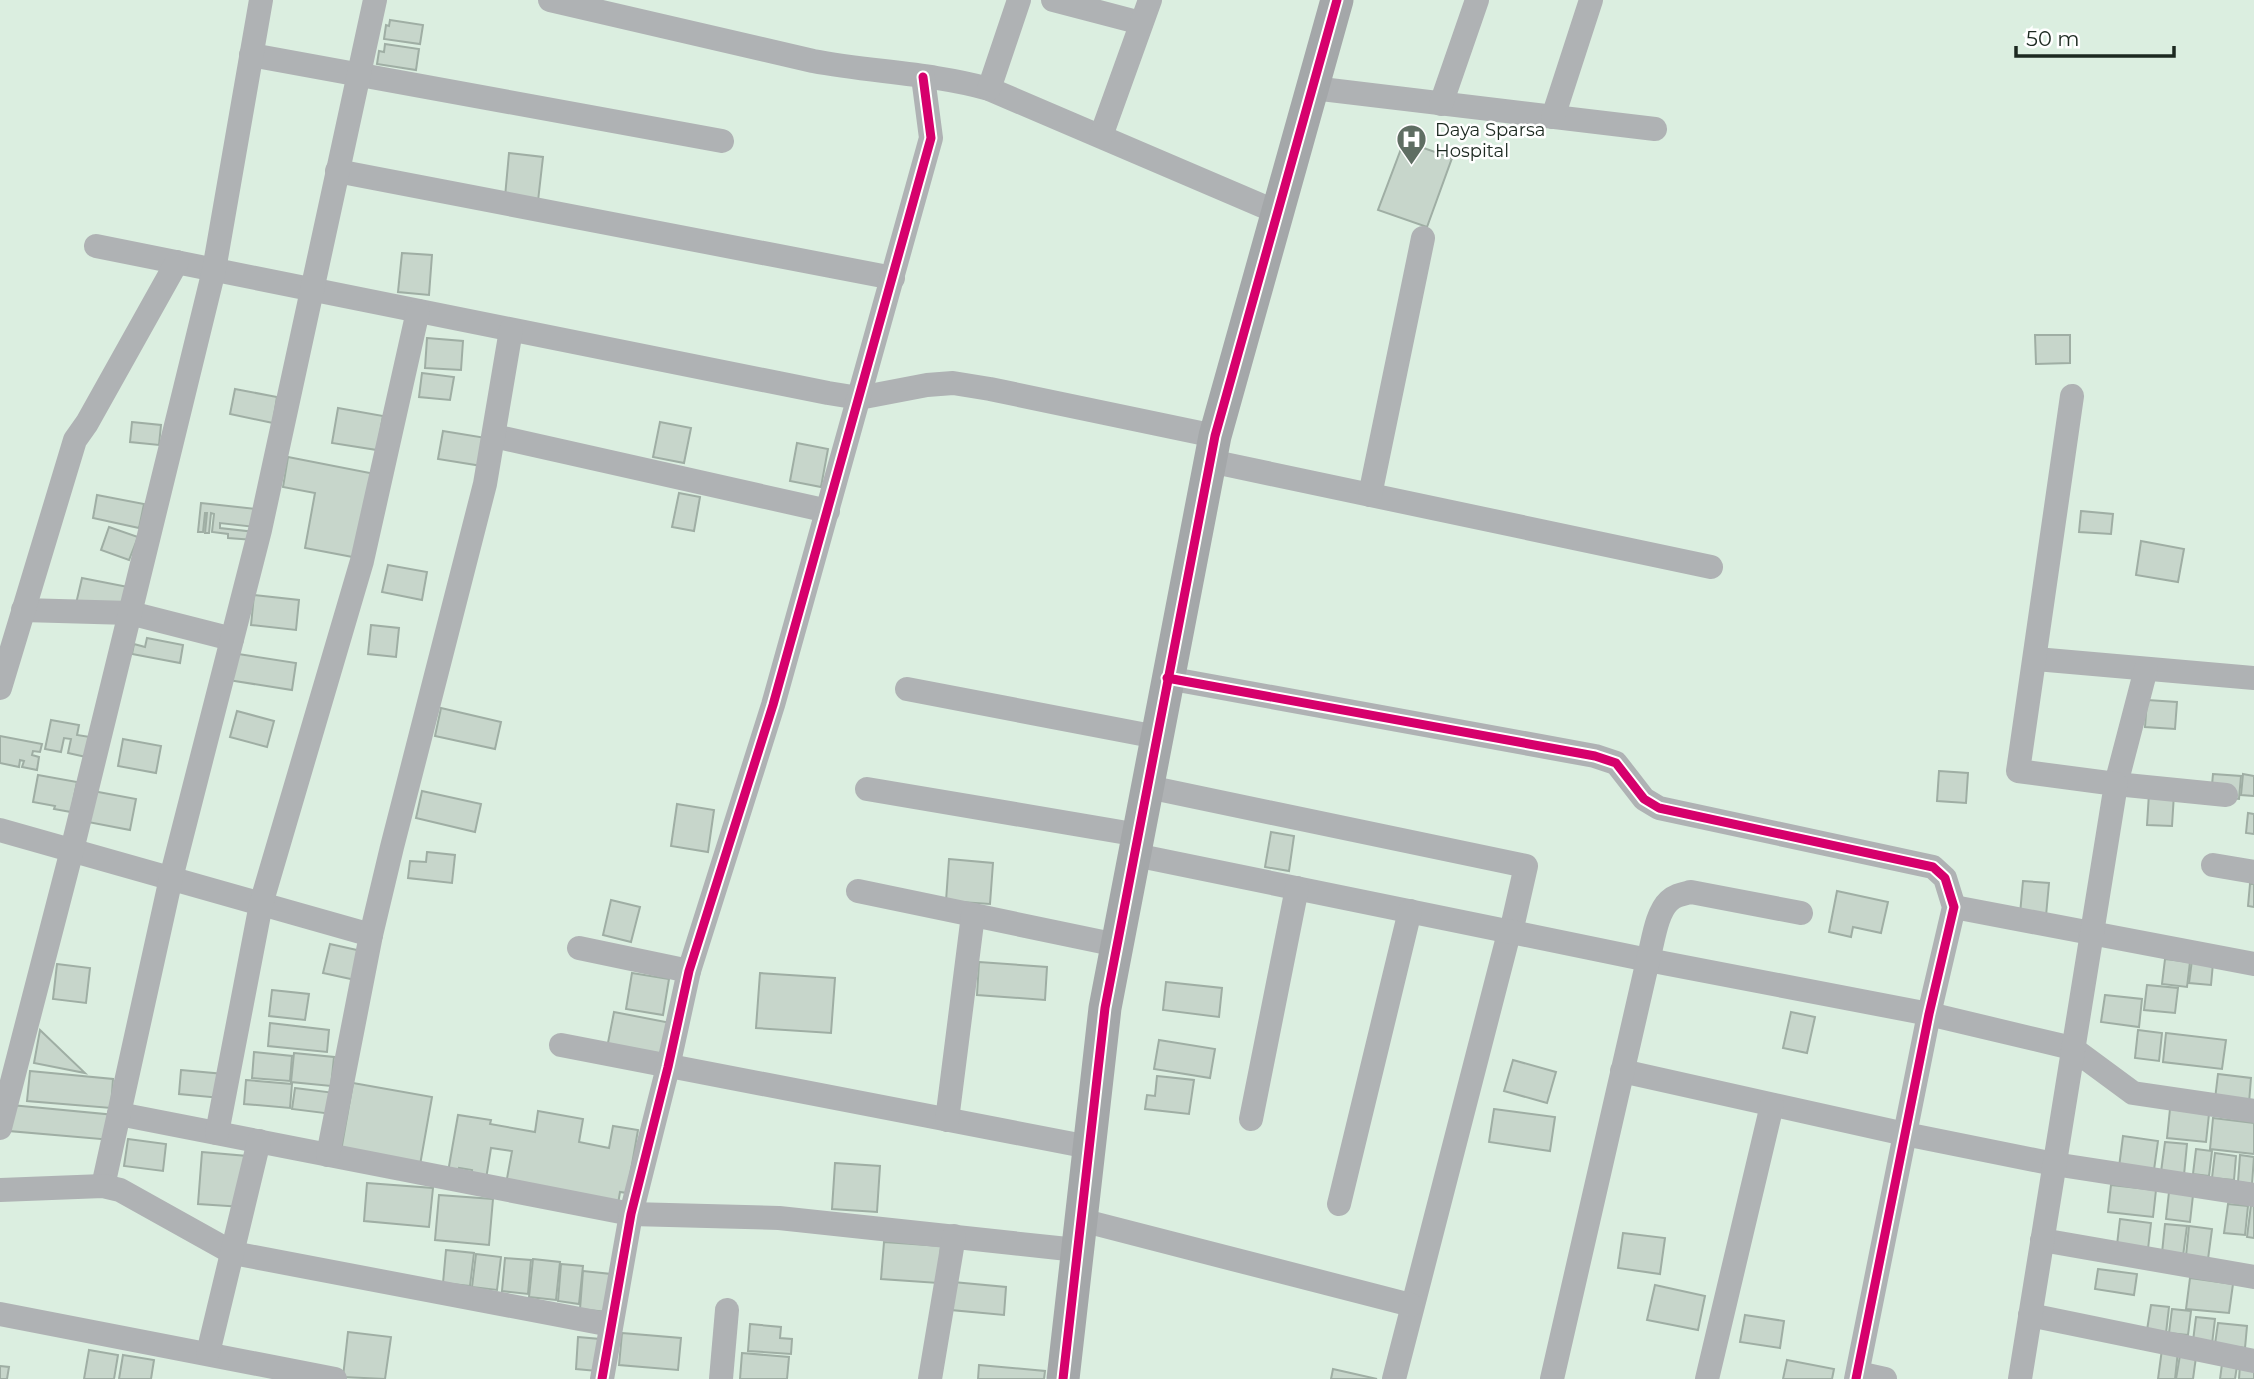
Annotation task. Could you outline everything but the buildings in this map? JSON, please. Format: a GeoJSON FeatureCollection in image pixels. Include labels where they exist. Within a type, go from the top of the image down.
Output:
{"type":"FeatureCollection","features":[{"type":"Feature","properties":{"kind":"street"},"geometry":{"type":"LineString","coordinates":[[0,1128],[72,850],[214,270],[261,0]]}},
{"type":"Feature","properties":{"kind":"street"},"geometry":{"type":"LineString","coordinates":[[103,1186],[171,877],[260,530],[376,0]]}},
{"type":"Feature","properties":{"kind":"street"},"geometry":{"type":"LineString","coordinates":[[550,0],[813,61],[963,81],[989,89],[1279,213]]}},
{"type":"Feature","properties":{"kind":"street"},"geometry":{"type":"LineString","coordinates":[[989,89],[1019,0]]}},
{"type":"Feature","properties":{"kind":"street"},"geometry":{"type":"LineString","coordinates":[[1053,0],[1141,23]]}},
{"type":"Feature","properties":{"kind":"street"},"geometry":{"type":"LineString","coordinates":[[1101,136],[1150,0]]}},
{"type":"Feature","properties":{"kind":"street"},"geometry":{"type":"LineString","coordinates":[[1063,1379],[1105,1008],[1212,448],[1337,0]]}},
{"type":"Feature","properties":{"kind":"street"},"geometry":{"type":"LineString","coordinates":[[1441,104],[1477,0]]}},
{"type":"Feature","properties":{"kind":"street"},"geometry":{"type":"LineString","coordinates":[[1553,117],[1591,0]]}},
{"type":"Feature","properties":{"kind":"street"},"geometry":{"type":"LineString","coordinates":[[251,55],[722,141]]}},
{"type":"Feature","properties":{"kind":"street"},"geometry":{"type":"LineString","coordinates":[[602,1379],[631,1214],[689,971],[773,705],[932,138],[923,77]]}},
{"type":"Feature","properties":{"kind":"street"},"geometry":{"type":"LineString","coordinates":[[1313,88],[1655,130]]}},
{"type":"Feature","properties":{"kind":"street"},"geometry":{"type":"LineString","coordinates":[[337,171],[893,278]]}},
{"type":"Feature","properties":{"kind":"street"},"geometry":{"type":"LineString","coordinates":[[1370,495],[1423,238]]}},
{"type":"Feature","properties":{"kind":"street"},"geometry":{"type":"LineString","coordinates":[[96,246],[859,398],[927,385],[953,383],[1004,391],[1370,495],[1711,567]]}},
{"type":"Feature","properties":{"kind":"street"},"geometry":{"type":"LineString","coordinates":[[0,688],[75,440],[177,262]]}},
{"type":"Feature","properties":{"kind":"street"},"geometry":{"type":"LineString","coordinates":[[218,1133],[261,904],[362,561],[418,311]]}},
{"type":"Feature","properties":{"kind":"street"},"geometry":{"type":"LineString","coordinates":[[328,1155],[371,935],[485,484],[511,330]]}},
{"type":"Feature","properties":{"kind":"street"},"geometry":{"type":"LineString","coordinates":[[2072,396],[2018,771],[2116,785],[2225,795]]}},
{"type":"Feature","properties":{"kind":"street"},"geometry":{"type":"LineString","coordinates":[[494,436],[828,511]]}},
{"type":"Feature","properties":{"kind":"street"},"geometry":{"type":"LineString","coordinates":[[23,610],[130,613],[232,639]]}},
{"type":"Feature","properties":{"kind":"street"},"geometry":{"type":"LineString","coordinates":[[2036,659],[2254,678]]}},
{"type":"Feature","properties":{"kind":"street"},"geometry":{"type":"LineString","coordinates":[[2020,1379],[2116,785],[2146,669]]}},
{"type":"Feature","properties":{"kind":"street"},"geometry":{"type":"LineString","coordinates":[[1167,678],[1595,756],[1616,764],[1644,799],[1659,808],[1933,867],[1945,878],[1954,907],[1929,1014],[1857,1376],[1885,1379]]}},
{"type":"Feature","properties":{"kind":"street"},"geometry":{"type":"LineString","coordinates":[[907,689],[1157,737]]}},
{"type":"Feature","properties":{"kind":"street"},"geometry":{"type":"LineString","coordinates":[[1148,787],[1526,866],[1394,1379]]}},
{"type":"Feature","properties":{"kind":"street"},"geometry":{"type":"LineString","coordinates":[[867,789],[1137,845],[1297,888],[1929,1014],[2072,1048],[2133,1093],[2254,1111]]}},
{"type":"Feature","properties":{"kind":"street"},"geometry":{"type":"LineString","coordinates":[[0,830],[371,935]]}},
{"type":"Feature","properties":{"kind":"street"},"geometry":{"type":"LineString","coordinates":[[2213,865],[2254,872]]}},
{"type":"Feature","properties":{"kind":"street"},"geometry":{"type":"LineString","coordinates":[[1251,1119],[1297,888]]}},
{"type":"Feature","properties":{"kind":"street"},"geometry":{"type":"LineString","coordinates":[[858,891],[1117,945]]}},
{"type":"Feature","properties":{"kind":"street"},"geometry":{"type":"LineString","coordinates":[[1552,1379],[1648,960],[1661,914],[1668,902],[1677,895],[1691,892],[1801,913]]}},
{"type":"Feature","properties":{"kind":"street"},"geometry":{"type":"LineString","coordinates":[[1954,907],[2254,964]]}},
{"type":"Feature","properties":{"kind":"street"},"geometry":{"type":"LineString","coordinates":[[1339,1204],[1410,911]]}},
{"type":"Feature","properties":{"kind":"street"},"geometry":{"type":"LineString","coordinates":[[947,1119],[973,915]]}},
{"type":"Feature","properties":{"kind":"street"},"geometry":{"type":"LineString","coordinates":[[579,948],[689,971]]}},
{"type":"Feature","properties":{"kind":"street"},"geometry":{"type":"LineString","coordinates":[[561,1045],[1089,1147]]}},
{"type":"Feature","properties":{"kind":"street"},"geometry":{"type":"LineString","coordinates":[[1622,1071],[2054,1164],[2254,1195]]}},
{"type":"Feature","properties":{"kind":"street"},"geometry":{"type":"LineString","coordinates":[[1707,1379],[1772,1105]]}},
{"type":"Feature","properties":{"kind":"street"},"geometry":{"type":"LineString","coordinates":[[119,1114],[631,1214],[779,1218],[954,1236],[1079,1235],[1411,1306]]}},
{"type":"Feature","properties":{"kind":"street"},"geometry":{"type":"LineString","coordinates":[[208,1353],[259,1141]]}},
{"type":"Feature","properties":{"kind":"street"},"geometry":{"type":"LineString","coordinates":[[0,1190],[103,1186],[120,1190],[233,1252],[611,1325]]}},
{"type":"Feature","properties":{"kind":"street"},"geometry":{"type":"LineString","coordinates":[[930,1379],[954,1236]]}},
{"type":"Feature","properties":{"kind":"street"},"geometry":{"type":"LineString","coordinates":[[2042,1240],[2254,1277]]}},
{"type":"Feature","properties":{"kind":"street"},"geometry":{"type":"LineString","coordinates":[[720,1379],[727,1310]]}},
{"type":"Feature","properties":{"kind":"street"},"geometry":{"type":"LineString","coordinates":[[0,1314],[335,1379]]}},
{"type":"Feature","properties":{"kind":"street"},"geometry":{"type":"LineString","coordinates":[[2030,1315],[2254,1361]]}},
{"type":"Feature","properties":{"kind":"cycle path"},"geometry":{"type":"LineString","coordinates":[[1063,1379],[1105,1008],[1215,436],[1337,0]]}},
{"type":"Feature","properties":{"kind":"cycle path"},"geometry":{"type":"LineString","coordinates":[[602,1379],[631,1214],[689,971],[773,705],[931,138],[923,77]]}},
{"type":"Feature","properties":{"kind":"cycle path"},"geometry":{"type":"LineString","coordinates":[[1167,678],[1595,756],[1616,763],[1644,799],[1659,808],[1933,867],[1945,878],[1954,907],[1929,1014],[1856,1379]]}},
{"type":"Feature","properties":{"kind":"place","name":"Daya Sparsa Hospital"},"geometry":{"type":"Point","coordinates":[1412,167]}}]}
